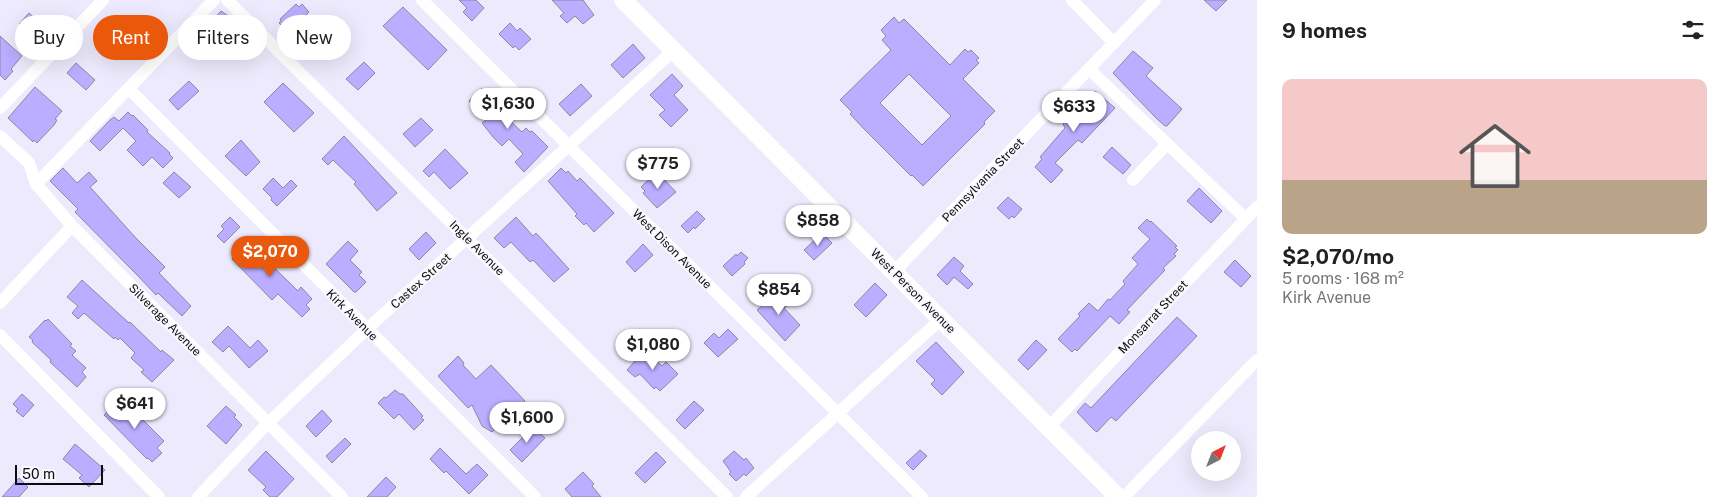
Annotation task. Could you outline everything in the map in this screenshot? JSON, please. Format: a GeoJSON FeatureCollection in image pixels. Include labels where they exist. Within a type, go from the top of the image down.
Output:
{"type":"FeatureCollection","features":[{"type":"Feature","properties":{"kind":"street"},"geometry":{"type":"LineString","coordinates":[[0,108],[103,0]]}},
{"type":"Feature","properties":{"kind":"street"},"geometry":{"type":"LineString","coordinates":[[36,184],[214,0]]}},
{"type":"Feature","properties":{"kind":"street","name":"Ingle Avenue"},"geometry":{"type":"LineString","coordinates":[[227,0],[727,497]]}},
{"type":"Feature","properties":{"kind":"street","name":"West Dison Avenue"},"geometry":{"type":"LineString","coordinates":[[422,0],[922,497]]}},
{"type":"Feature","properties":{"kind":"street","name":"West Person Avenue"},"geometry":{"type":"LineString","coordinates":[[623,0],[1118,497]]}},
{"type":"Feature","properties":{"kind":"street"},"geometry":{"type":"LineString","coordinates":[[1072,0],[1114,43]]}},
{"type":"Feature","properties":{"kind":"street","name":"Pennsylvania Street"},"geometry":{"type":"LineString","coordinates":[[894,272],[1155,0]]}},
{"type":"Feature","properties":{"kind":"street","name":"Castex Street"},"geometry":{"type":"LineString","coordinates":[[198,497],[268,424],[367,329],[673,51]]}},
{"type":"Feature","properties":{"kind":"street"},"geometry":{"type":"LineString","coordinates":[[1089,69],[1246,219]]}},
{"type":"Feature","properties":{"kind":"street","name":"Kirk Avenue"},"geometry":{"type":"LineString","coordinates":[[129,89],[535,497]]}},
{"type":"Feature","properties":{"kind":"street","name":"Silverage Avenue"},"geometry":{"type":"LineString","coordinates":[[0,136],[28,163],[36,184],[72,226],[342,497]]}},
{"type":"Feature","properties":{"kind":"street"},"geometry":{"type":"LineString","coordinates":[[1133,180],[1167,144]]}},
{"type":"Feature","properties":{"kind":"street","name":"Monsarrat Street"},"geometry":{"type":"LineString","coordinates":[[1049,427],[1257,207]]}},
{"type":"Feature","properties":{"kind":"street"},"geometry":{"type":"LineString","coordinates":[[0,303],[72,226]]}},
{"type":"Feature","properties":{"kind":"street"},"geometry":{"type":"LineString","coordinates":[[746,497],[941,319]]}},
{"type":"Feature","properties":{"kind":"street"},"geometry":{"type":"LineString","coordinates":[[0,335],[159,497]]}},
{"type":"Feature","properties":{"kind":"street"},"geometry":{"type":"LineString","coordinates":[[1124,497],[1257,360]]}},
{"type":"Feature","properties":{"kind":"building"},"geometry":{"type":"Polygon","coordinates":[[[459,0],[476,0],[484,8],[472,21],[463,12],[467,8],[459,0]]]}},
{"type":"Feature","properties":{"kind":"building"},"geometry":{"type":"Polygon","coordinates":[[[552,0],[583,0],[594,15],[583,24],[575,16],[567,23],[560,16],[564,13],[552,0]]]}},
{"type":"Feature","properties":{"kind":"building"},"geometry":{"type":"Polygon","coordinates":[[[1204,0],[1227,0],[1216,11],[1204,0]]]}},
{"type":"Feature","properties":{"kind":"building"},"geometry":{"type":"Polygon","coordinates":[[[296,4],[299,7],[302,4],[309,12],[306,15],[284,15],[296,4]]]}},
{"type":"Feature","properties":{"kind":"building"},"geometry":{"type":"Polygon","coordinates":[[[403,7],[447,50],[428,70],[383,26],[403,7]]]}},
{"type":"Feature","properties":{"kind":"building"},"geometry":{"type":"Polygon","coordinates":[[[221,11],[227,15],[217,15],[221,11]]]}},
{"type":"Feature","properties":{"kind":"building"},"geometry":{"type":"Polygon","coordinates":[[[894,17],[899,23],[904,19],[950,65],[965,49],[968,52],[971,50],[979,58],[976,60],[979,63],[963,79],[995,111],[984,122],[985,124],[923,186],[864,129],[850,114],[852,112],[840,100],[891,50],[882,40],[886,36],[881,30],[894,17]],[[909,74],[880,103],[922,145],[951,116],[909,74]]]}},
{"type":"Feature","properties":{"kind":"building"},"geometry":{"type":"Polygon","coordinates":[[[510,23],[517,31],[520,28],[531,39],[519,50],[515,46],[513,48],[499,34],[510,23]]]}},
{"type":"Feature","properties":{"kind":"building"},"geometry":{"type":"Polygon","coordinates":[[[0,36],[15,50],[15,60],[19,60],[11,69],[13,71],[5,80],[0,75],[0,36]]]}},
{"type":"Feature","properties":{"kind":"building"},"geometry":{"type":"Polygon","coordinates":[[[633,44],[645,58],[623,78],[611,65],[633,44]]]}},
{"type":"Feature","properties":{"kind":"building"},"geometry":{"type":"Polygon","coordinates":[[[1133,51],[1153,68],[1146,76],[1182,109],[1167,126],[1156,118],[1113,73],[1133,51]]]}},
{"type":"Feature","properties":{"kind":"building"},"geometry":{"type":"Polygon","coordinates":[[[364,62],[375,73],[358,90],[346,79],[364,62]]]}},
{"type":"Feature","properties":{"kind":"building"},"geometry":{"type":"Polygon","coordinates":[[[76,63],[95,80],[86,90],[67,73],[76,63]]]}},
{"type":"Feature","properties":{"kind":"building"},"geometry":{"type":"Polygon","coordinates":[[[672,74],[683,86],[674,95],[688,110],[671,127],[659,115],[665,110],[650,95],[672,74]]]}},
{"type":"Feature","properties":{"kind":"building"},"geometry":{"type":"Polygon","coordinates":[[[189,81],[199,91],[178,110],[169,100],[189,81]]]}},
{"type":"Feature","properties":{"kind":"building"},"geometry":{"type":"Polygon","coordinates":[[[283,83],[314,113],[294,132],[264,102],[283,83]]]}},
{"type":"Feature","properties":{"kind":"building"},"geometry":{"type":"Polygon","coordinates":[[[581,84],[592,96],[570,116],[559,104],[581,84]]]}},
{"type":"Feature","properties":{"kind":"building"},"geometry":{"type":"Polygon","coordinates":[[[35,87],[62,111],[55,119],[57,120],[54,125],[37,143],[34,140],[33,142],[8,118],[35,87]]]}},
{"type":"Feature","properties":{"kind":"building"},"geometry":{"type":"Polygon","coordinates":[[[482,88],[509,112],[505,116],[522,132],[526,128],[530,132],[532,131],[548,147],[524,172],[515,162],[523,154],[509,139],[502,146],[482,123],[487,119],[469,101],[482,88]]]}},
{"type":"Feature","properties":{"kind":"building"},"geometry":{"type":"Polygon","coordinates":[[[1095,91],[1115,108],[1082,143],[1078,140],[1055,163],[1063,170],[1051,183],[1035,167],[1042,159],[1040,157],[1065,128],[1063,124],[1095,91]]]}},
{"type":"Feature","properties":{"kind":"building"},"geometry":{"type":"Polygon","coordinates":[[[128,112],[170,153],[173,158],[163,168],[152,157],[143,166],[127,150],[136,141],[123,128],[100,151],[90,141],[110,120],[114,117],[119,121],[128,112]]]}},
{"type":"Feature","properties":{"kind":"building"},"geometry":{"type":"Polygon","coordinates":[[[421,118],[433,130],[415,147],[403,134],[421,118]]]}},
{"type":"Feature","properties":{"kind":"building"},"geometry":{"type":"Polygon","coordinates":[[[344,136],[397,193],[377,211],[354,184],[356,182],[333,160],[328,165],[322,159],[344,136]]]}},
{"type":"Feature","properties":{"kind":"building"},"geometry":{"type":"Polygon","coordinates":[[[241,140],[260,162],[246,176],[225,156],[241,140]]]}},
{"type":"Feature","properties":{"kind":"building"},"geometry":{"type":"Polygon","coordinates":[[[1112,147],[1131,165],[1123,174],[1103,157],[1112,147]]]}},
{"type":"Feature","properties":{"kind":"building"},"geometry":{"type":"Polygon","coordinates":[[[445,149],[468,173],[450,189],[434,172],[429,177],[423,171],[445,149]]]}},
{"type":"Feature","properties":{"kind":"building"},"geometry":{"type":"Polygon","coordinates":[[[63,168],[77,183],[89,172],[97,181],[90,187],[165,267],[159,273],[191,306],[182,316],[158,293],[156,295],[75,212],[78,209],[50,181],[63,168]]]}},
{"type":"Feature","properties":{"kind":"building"},"geometry":{"type":"Polygon","coordinates":[[[561,168],[566,173],[568,171],[577,181],[580,178],[614,213],[594,232],[586,223],[584,225],[575,216],[577,214],[548,181],[561,168]]]}},
{"type":"Feature","properties":{"kind":"building"},"geometry":{"type":"Polygon","coordinates":[[[174,172],[191,187],[179,198],[163,183],[174,172]]]}},
{"type":"Feature","properties":{"kind":"building"},"geometry":{"type":"Polygon","coordinates":[[[657,172],[676,192],[657,208],[643,193],[645,191],[641,187],[657,172]]]}},
{"type":"Feature","properties":{"kind":"building"},"geometry":{"type":"Polygon","coordinates":[[[273,178],[283,188],[291,180],[297,186],[277,206],[263,189],[273,178]]]}},
{"type":"Feature","properties":{"kind":"building"},"geometry":{"type":"Polygon","coordinates":[[[1199,188],[1222,211],[1211,223],[1187,201],[1199,188]]]}},
{"type":"Feature","properties":{"kind":"building"},"geometry":{"type":"Polygon","coordinates":[[[1008,197],[1022,209],[1014,218],[1012,216],[1009,219],[997,208],[1008,197]]]}},
{"type":"Feature","properties":{"kind":"building"},"geometry":{"type":"Polygon","coordinates":[[[697,211],[705,219],[688,233],[681,226],[697,211]]]}},
{"type":"Feature","properties":{"kind":"building"},"geometry":{"type":"Polygon","coordinates":[[[230,217],[240,227],[224,243],[217,236],[224,229],[221,226],[230,217]]]}},
{"type":"Feature","properties":{"kind":"building"},"geometry":{"type":"Polygon","coordinates":[[[516,217],[533,236],[536,233],[569,269],[554,282],[533,260],[530,262],[511,242],[504,248],[494,238],[516,217]]]}},
{"type":"Feature","properties":{"kind":"building"},"geometry":{"type":"Polygon","coordinates":[[[1147,219],[1177,246],[1175,247],[1178,250],[1174,254],[1176,256],[1163,268],[1165,270],[1127,310],[1130,312],[1119,324],[1110,316],[1077,351],[1075,349],[1072,352],[1058,339],[1080,316],[1078,314],[1089,303],[1098,311],[1125,284],[1123,281],[1138,264],[1132,258],[1150,239],[1138,228],[1147,219]]]}},
{"type":"Feature","properties":{"kind":"building"},"geometry":{"type":"Polygon","coordinates":[[[426,232],[436,243],[419,260],[409,249],[426,232]]]}},
{"type":"Feature","properties":{"kind":"building"},"geometry":{"type":"Polygon","coordinates":[[[822,233],[832,243],[814,260],[804,250],[822,233]]]}},
{"type":"Feature","properties":{"kind":"building"},"geometry":{"type":"Polygon","coordinates":[[[254,237],[264,248],[259,253],[298,291],[301,287],[312,299],[306,305],[310,309],[302,317],[278,294],[272,300],[232,259],[254,237]]]}},
{"type":"Feature","properties":{"kind":"building"},"geometry":{"type":"Polygon","coordinates":[[[348,241],[358,251],[350,260],[362,272],[359,275],[366,282],[356,292],[326,264],[348,241]]]}},
{"type":"Feature","properties":{"kind":"building"},"geometry":{"type":"Polygon","coordinates":[[[643,244],[653,255],[635,272],[626,262],[643,244]]]}},
{"type":"Feature","properties":{"kind":"building"},"geometry":{"type":"Polygon","coordinates":[[[741,252],[748,258],[744,262],[745,264],[732,276],[723,266],[741,252]]]}},
{"type":"Feature","properties":{"kind":"building"},"geometry":{"type":"Polygon","coordinates":[[[954,257],[964,266],[960,271],[973,284],[968,289],[954,277],[947,285],[937,275],[954,257]]]}},
{"type":"Feature","properties":{"kind":"building"},"geometry":{"type":"Polygon","coordinates":[[[1235,260],[1251,276],[1241,287],[1224,272],[1235,260]]]}},
{"type":"Feature","properties":{"kind":"building"},"geometry":{"type":"Polygon","coordinates":[[[82,280],[161,352],[162,350],[174,360],[152,382],[141,372],[144,370],[131,358],[135,353],[120,338],[118,340],[115,337],[114,339],[84,313],[78,319],[72,313],[78,306],[67,297],[82,280]]]}},
{"type":"Feature","properties":{"kind":"building"},"geometry":{"type":"Polygon","coordinates":[[[875,283],[887,295],[866,317],[854,305],[875,283]]]}},
{"type":"Feature","properties":{"kind":"building"},"geometry":{"type":"Polygon","coordinates":[[[778,292],[789,304],[784,308],[800,325],[785,341],[757,310],[778,292]]]}},
{"type":"Feature","properties":{"kind":"building"},"geometry":{"type":"Polygon","coordinates":[[[1177,317],[1197,336],[1116,421],[1111,417],[1097,432],[1094,430],[1077,412],[1085,403],[1091,408],[1177,317]]]}},
{"type":"Feature","properties":{"kind":"building"},"geometry":{"type":"Polygon","coordinates":[[[48,319],[72,344],[70,346],[76,351],[72,355],[86,368],[82,372],[86,377],[77,387],[50,362],[51,360],[29,337],[48,319]]]}},
{"type":"Feature","properties":{"kind":"building"},"geometry":{"type":"Polygon","coordinates":[[[228,326],[250,348],[258,340],[268,351],[249,368],[229,346],[223,352],[212,342],[228,326]]]}},
{"type":"Feature","properties":{"kind":"building"},"geometry":{"type":"Polygon","coordinates":[[[728,329],[738,339],[718,357],[704,343],[714,333],[719,338],[728,329]]]}},
{"type":"Feature","properties":{"kind":"building"},"geometry":{"type":"Polygon","coordinates":[[[1036,340],[1047,350],[1028,370],[1018,360],[1036,340]]]}},
{"type":"Feature","properties":{"kind":"building"},"geometry":{"type":"Polygon","coordinates":[[[936,342],[964,372],[942,395],[931,384],[935,380],[916,361],[936,342]]]}},
{"type":"Feature","properties":{"kind":"building"},"geometry":{"type":"Polygon","coordinates":[[[645,350],[662,366],[666,362],[678,374],[660,391],[656,387],[654,389],[640,374],[635,377],[627,370],[645,350]]]}},
{"type":"Feature","properties":{"kind":"building"},"geometry":{"type":"Polygon","coordinates":[[[458,356],[464,363],[463,365],[476,379],[491,365],[525,401],[492,432],[482,426],[472,405],[468,408],[438,376],[458,356]]]}},
{"type":"Feature","properties":{"kind":"building"},"geometry":{"type":"Polygon","coordinates":[[[395,390],[403,394],[423,416],[421,418],[424,420],[414,430],[399,414],[394,419],[378,403],[395,390]]]}},
{"type":"Feature","properties":{"kind":"building"},"geometry":{"type":"Polygon","coordinates":[[[22,394],[34,405],[23,417],[16,411],[18,409],[13,404],[22,394]]]}},
{"type":"Feature","properties":{"kind":"building"},"geometry":{"type":"Polygon","coordinates":[[[121,398],[164,441],[157,448],[162,453],[152,462],[104,415],[121,398]]]}},
{"type":"Feature","properties":{"kind":"building"},"geometry":{"type":"Polygon","coordinates":[[[694,401],[704,410],[685,429],[676,420],[694,401]]]}},
{"type":"Feature","properties":{"kind":"building"},"geometry":{"type":"Polygon","coordinates":[[[226,406],[236,415],[234,417],[242,425],[226,444],[207,426],[226,406]]]}},
{"type":"Feature","properties":{"kind":"building"},"geometry":{"type":"Polygon","coordinates":[[[322,410],[332,421],[316,437],[306,426],[322,410]]]}},
{"type":"Feature","properties":{"kind":"building"},"geometry":{"type":"Polygon","coordinates":[[[533,427],[545,438],[522,462],[510,450],[533,427]]]}},
{"type":"Feature","properties":{"kind":"building"},"geometry":{"type":"Polygon","coordinates":[[[345,438],[351,444],[332,463],[326,456],[345,438]]]}},
{"type":"Feature","properties":{"kind":"building"},"geometry":{"type":"Polygon","coordinates":[[[75,444],[105,470],[89,487],[79,478],[82,475],[63,459],[75,444]]]}},
{"type":"Feature","properties":{"kind":"building"},"geometry":{"type":"Polygon","coordinates":[[[440,448],[466,474],[477,464],[488,475],[469,494],[446,471],[444,473],[430,459],[440,448]]]}},
{"type":"Feature","properties":{"kind":"building"},"geometry":{"type":"Polygon","coordinates":[[[920,450],[927,456],[913,470],[906,463],[920,450]]]}},
{"type":"Feature","properties":{"kind":"building"},"geometry":{"type":"Polygon","coordinates":[[[266,451],[294,479],[277,497],[270,497],[263,490],[266,487],[248,470],[266,451]]]}},
{"type":"Feature","properties":{"kind":"building"},"geometry":{"type":"Polygon","coordinates":[[[734,451],[744,460],[746,458],[754,468],[746,476],[744,474],[736,481],[729,474],[731,472],[723,461],[734,451]]]}},
{"type":"Feature","properties":{"kind":"building"},"geometry":{"type":"Polygon","coordinates":[[[656,452],[666,462],[645,483],[635,473],[656,452]]]}},
{"type":"Feature","properties":{"kind":"building"},"geometry":{"type":"Polygon","coordinates":[[[583,472],[594,484],[592,486],[601,497],[572,497],[565,489],[583,472]]]}},
{"type":"Feature","properties":{"kind":"building"},"geometry":{"type":"Polygon","coordinates":[[[386,477],[396,487],[387,497],[367,497],[386,477]]]}},
{"type":"Feature","properties":{"kind":"building"},"geometry":{"type":"Polygon","coordinates":[[[19,478],[28,487],[19,497],[2,497],[19,478]]]}}]}
